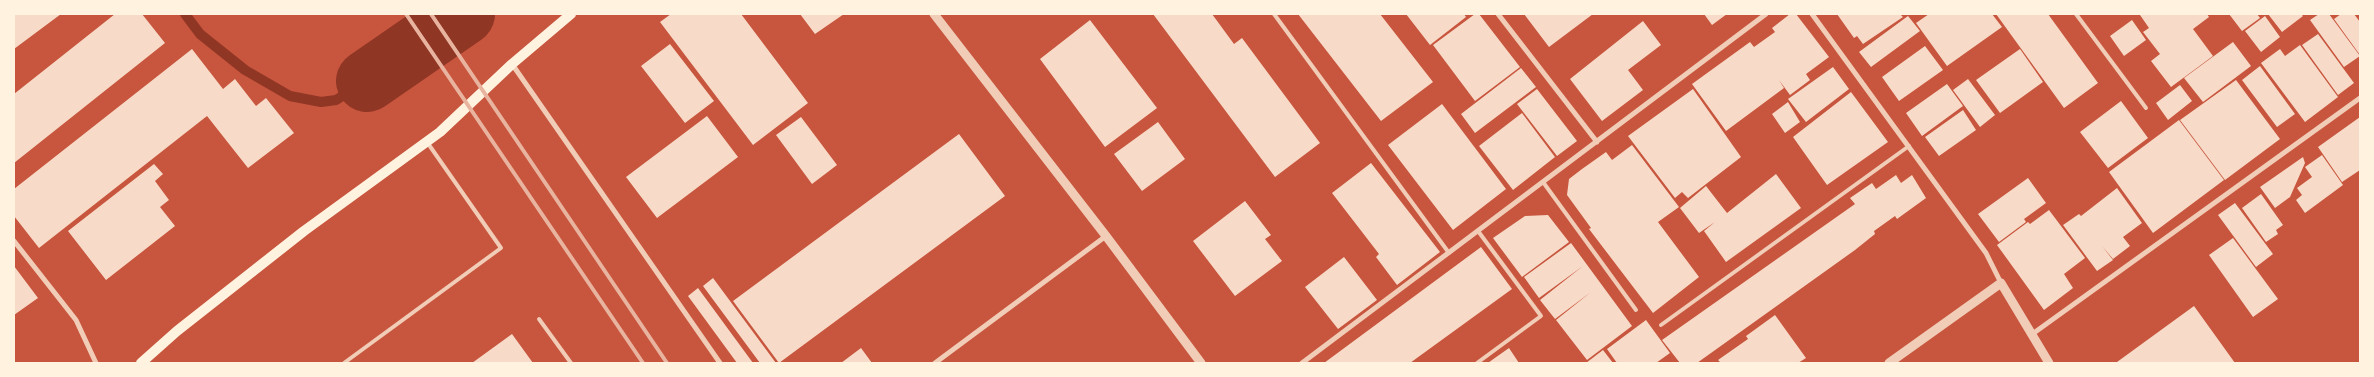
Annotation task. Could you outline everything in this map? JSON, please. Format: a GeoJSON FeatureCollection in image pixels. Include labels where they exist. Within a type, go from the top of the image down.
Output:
{"type":"FeatureCollection","features":[{"type":"Feature","properties":{"kind":"main road"},"geometry":{"type":"LineString","coordinates":[[141,363],[304,231],[426,142],[570,14]]}},
{"type":"Feature","properties":{"kind":"street"},"geometry":{"type":"LineString","coordinates":[[934,14],[1106,236],[1201,363]]}},
{"type":"Feature","properties":{"kind":"street"},"geometry":{"type":"LineString","coordinates":[[1498,14],[1597,142]]}},
{"type":"Feature","properties":{"kind":"street"},"geometry":{"type":"LineString","coordinates":[[1302,363],[1766,14]]}},
{"type":"Feature","properties":{"kind":"street"},"geometry":{"type":"LineString","coordinates":[[1812,14],[1910,146],[1986,253],[2001,283],[2049,363]]}},
{"type":"Feature","properties":{"kind":"street"},"geometry":{"type":"LineString","coordinates":[[512,64],[720,363]]}},
{"type":"Feature","properties":{"kind":"street"},"geometry":{"type":"LineString","coordinates":[[2032,335],[2360,98]]}},
{"type":"Feature","properties":{"kind":"street"},"geometry":{"type":"LineString","coordinates":[[935,363],[1106,236]]}},
{"type":"Feature","properties":{"kind":"street"},"geometry":{"type":"LineString","coordinates":[[14,241],[76,320],[96,363]]}},
{"type":"Feature","properties":{"kind":"street"},"geometry":{"type":"LineString","coordinates":[[1889,363],[2001,283]]}},
{"type":"Feature","properties":{"kind":"lane"},"geometry":{"type":"LineString","coordinates":[[1274,14],[1449,253]]}},
{"type":"Feature","properties":{"kind":"lane"},"geometry":{"type":"LineString","coordinates":[[2076,14],[2146,108]]}},
{"type":"Feature","properties":{"kind":"lane"},"geometry":{"type":"LineString","coordinates":[[344,363],[501,248],[426,142]]}},
{"type":"Feature","properties":{"kind":"lane"},"geometry":{"type":"LineString","coordinates":[[1661,325],[1910,146]]}},
{"type":"Feature","properties":{"kind":"lane"},"geometry":{"type":"LineString","coordinates":[[1544,182],[1636,310]]}},
{"type":"Feature","properties":{"kind":"lane"},"geometry":{"type":"LineString","coordinates":[[1477,363],[1541,316],[1478,231]]}},
{"type":"Feature","properties":{"kind":"lane"},"geometry":{"type":"LineString","coordinates":[[539,319],[571,363]]}},
{"type":"Feature","properties":{"kind":"building"},"geometry":{"type":"Polygon","coordinates":[[[14,14],[61,14],[14,49],[14,14]]]}},
{"type":"Feature","properties":{"kind":"building"},"geometry":{"type":"Polygon","coordinates":[[[115,14],[142,14],[165,43],[14,163],[14,94],[115,14]]]}},
{"type":"Feature","properties":{"kind":"building"},"geometry":{"type":"Polygon","coordinates":[[[671,14],[741,14],[808,103],[753,145],[660,22],[671,14]]]}},
{"type":"Feature","properties":{"kind":"building"},"geometry":{"type":"Polygon","coordinates":[[[800,14],[844,14],[815,34],[800,14]]]}},
{"type":"Feature","properties":{"kind":"building"},"geometry":{"type":"Polygon","coordinates":[[[1153,14],[1212,14],[1234,44],[1242,38],[1320,143],[1275,177],[1153,14]]]}},
{"type":"Feature","properties":{"kind":"building"},"geometry":{"type":"Polygon","coordinates":[[[1298,14],[1380,14],[1433,82],[1381,121],[1298,14]]]}},
{"type":"Feature","properties":{"kind":"building"},"geometry":{"type":"Polygon","coordinates":[[[1406,14],[1464,14],[1466,17],[1430,45],[1406,14]]]}},
{"type":"Feature","properties":{"kind":"building"},"geometry":{"type":"Polygon","coordinates":[[[1475,14],[1479,14],[1520,67],[1475,101],[1433,45],[1475,14]]]}},
{"type":"Feature","properties":{"kind":"building"},"geometry":{"type":"Polygon","coordinates":[[[1524,14],[1593,14],[1549,47],[1524,14]]]}},
{"type":"Feature","properties":{"kind":"building"},"geometry":{"type":"Polygon","coordinates":[[[1704,14],[1727,14],[1712,25],[1704,14]]]}},
{"type":"Feature","properties":{"kind":"building"},"geometry":{"type":"Polygon","coordinates":[[[1790,14],[1796,14],[1829,57],[1806,74],[1810,80],[1790,95],[1779,80],[1784,88],[1726,131],[1692,84],[1750,42],[1754,47],[1775,32],[1772,28],[1790,14]]]}},
{"type":"Feature","properties":{"kind":"building"},"geometry":{"type":"Polygon","coordinates":[[[1837,14],[1900,14],[1903,17],[1863,44],[1857,36],[1854,38],[1837,14]]]}},
{"type":"Feature","properties":{"kind":"building"},"geometry":{"type":"Polygon","coordinates":[[[1929,14],[1992,14],[2002,27],[1947,66],[1916,23],[1929,14]]]}},
{"type":"Feature","properties":{"kind":"building"},"geometry":{"type":"Polygon","coordinates":[[[1996,14],[2048,14],[2098,83],[2064,108],[1996,14]]]}},
{"type":"Feature","properties":{"kind":"building"},"geometry":{"type":"Polygon","coordinates":[[[2207,14],[2209,17],[2193,29],[2213,56],[2171,87],[2151,61],[2160,54],[2143,32],[2149,28],[2140,15],[2207,14]]]}},
{"type":"Feature","properties":{"kind":"building"},"geometry":{"type":"Polygon","coordinates":[[[2229,14],[2257,14],[2260,18],[2242,31],[2229,14]]]}},
{"type":"Feature","properties":{"kind":"building"},"geometry":{"type":"Polygon","coordinates":[[[2268,14],[2301,14],[2303,16],[2282,32],[2268,14]]]}},
{"type":"Feature","properties":{"kind":"building"},"geometry":{"type":"Polygon","coordinates":[[[2319,14],[2329,14],[2360,56],[2344,67],[2310,20],[2319,14]]]}},
{"type":"Feature","properties":{"kind":"building"},"geometry":{"type":"Polygon","coordinates":[[[2341,14],[2354,14],[2360,22],[2360,55],[2334,19],[2341,14]]]}},
{"type":"Feature","properties":{"kind":"building"},"geometry":{"type":"Polygon","coordinates":[[[1908,16],[1920,31],[1871,67],[1859,52],[1908,16]]]}},
{"type":"Feature","properties":{"kind":"building"},"geometry":{"type":"Polygon","coordinates":[[[2265,16],[2280,37],[2261,52],[2245,31],[2265,16]]]}},
{"type":"Feature","properties":{"kind":"building"},"geometry":{"type":"Polygon","coordinates":[[[1090,20],[1157,108],[1105,147],[1040,59],[1090,20]]]}},
{"type":"Feature","properties":{"kind":"building"},"geometry":{"type":"Polygon","coordinates":[[[2132,20],[2146,40],[2124,56],[2110,36],[2132,20]]]}},
{"type":"Feature","properties":{"kind":"building"},"geometry":{"type":"Polygon","coordinates":[[[1643,21],[1661,45],[1628,70],[1643,90],[1602,121],[1570,79],[1643,21]]]}},
{"type":"Feature","properties":{"kind":"building"},"geometry":{"type":"Polygon","coordinates":[[[2318,34],[2354,83],[2338,95],[2302,45],[2318,34]]]}},
{"type":"Feature","properties":{"kind":"building"},"geometry":{"type":"Polygon","coordinates":[[[2233,42],[2251,66],[2203,102],[2184,78],[2233,42]]]}},
{"type":"Feature","properties":{"kind":"building"},"geometry":{"type":"Polygon","coordinates":[[[670,44],[714,101],[685,123],[641,66],[670,44]]]}},
{"type":"Feature","properties":{"kind":"building"},"geometry":{"type":"Polygon","coordinates":[[[2300,45],[2338,97],[2305,122],[2261,63],[2280,49],[2285,56],[2300,45]]]}},
{"type":"Feature","properties":{"kind":"building"},"geometry":{"type":"Polygon","coordinates":[[[1925,46],[1943,70],[1899,101],[1882,77],[1925,46]]]}},
{"type":"Feature","properties":{"kind":"building"},"geometry":{"type":"Polygon","coordinates":[[[192,49],[223,89],[235,79],[256,106],[266,98],[294,133],[248,168],[207,116],[39,248],[14,216],[14,189],[192,49]]]}},
{"type":"Feature","properties":{"kind":"building"},"geometry":{"type":"Polygon","coordinates":[[[2020,49],[2043,82],[2000,113],[1976,80],[2020,49]]]}},
{"type":"Feature","properties":{"kind":"building"},"geometry":{"type":"Polygon","coordinates":[[[2260,66],[2295,114],[2277,127],[2242,80],[2260,66]]]}},
{"type":"Feature","properties":{"kind":"building"},"geometry":{"type":"Polygon","coordinates":[[[1833,67],[1849,89],[1806,122],[1788,99],[1833,67]]]}},
{"type":"Feature","properties":{"kind":"building"},"geometry":{"type":"Polygon","coordinates":[[[1521,68],[1536,87],[1475,133],[1461,114],[1521,68]]]}},
{"type":"Feature","properties":{"kind":"building"},"geometry":{"type":"Polygon","coordinates":[[[1968,79],[1995,115],[1980,127],[1953,90],[1968,79]]]}},
{"type":"Feature","properties":{"kind":"building"},"geometry":{"type":"Polygon","coordinates":[[[2236,80],[2280,139],[2225,180],[2180,120],[2236,80]]]}},
{"type":"Feature","properties":{"kind":"building"},"geometry":{"type":"Polygon","coordinates":[[[1947,84],[1963,106],[1922,136],[1906,113],[1947,84]]]}},
{"type":"Feature","properties":{"kind":"building"},"geometry":{"type":"Polygon","coordinates":[[[2180,85],[2192,101],[2168,120],[2156,103],[2180,85]]]}},
{"type":"Feature","properties":{"kind":"building"},"geometry":{"type":"Polygon","coordinates":[[[1537,89],[1577,141],[1557,156],[1517,104],[1537,89]]]}},
{"type":"Feature","properties":{"kind":"building"},"geometry":{"type":"Polygon","coordinates":[[[1693,89],[1741,157],[1688,198],[1682,192],[1675,198],[1628,136],[1693,89]]]}},
{"type":"Feature","properties":{"kind":"building"},"geometry":{"type":"Polygon","coordinates":[[[1851,92],[1888,142],[1827,185],[1793,137],[1851,92]]]}},
{"type":"Feature","properties":{"kind":"building"},"geometry":{"type":"Polygon","coordinates":[[[2121,101],[2148,138],[2108,168],[2080,132],[2121,101]]]}},
{"type":"Feature","properties":{"kind":"building"},"geometry":{"type":"Polygon","coordinates":[[[1788,102],[1800,122],[1785,133],[1772,114],[1788,102]]]}},
{"type":"Feature","properties":{"kind":"building"},"geometry":{"type":"Polygon","coordinates":[[[1442,104],[1506,189],[1453,230],[1388,145],[1442,104]]]}},
{"type":"Feature","properties":{"kind":"building"},"geometry":{"type":"Polygon","coordinates":[[[1963,110],[1976,130],[1939,156],[1925,137],[1963,110]]]}},
{"type":"Feature","properties":{"kind":"building"},"geometry":{"type":"Polygon","coordinates":[[[1522,113],[1555,157],[1513,190],[1479,146],[1522,113]]]}},
{"type":"Feature","properties":{"kind":"building"},"geometry":{"type":"Polygon","coordinates":[[[707,116],[738,157],[657,218],[626,177],[707,116]]]}},
{"type":"Feature","properties":{"kind":"building"},"geometry":{"type":"Polygon","coordinates":[[[801,117],[837,165],[812,184],[776,135],[801,117]]]}},
{"type":"Feature","properties":{"kind":"building"},"geometry":{"type":"Polygon","coordinates":[[[2360,117],[2360,170],[2342,182],[2318,147],[2360,117]]]}},
{"type":"Feature","properties":{"kind":"building"},"geometry":{"type":"Polygon","coordinates":[[[2179,120],[2224,180],[2153,233],[2109,172],[2179,120]]]}},
{"type":"Feature","properties":{"kind":"building"},"geometry":{"type":"Polygon","coordinates":[[[1158,122],[1185,159],[1142,191],[1114,154],[1158,122]]]}},
{"type":"Feature","properties":{"kind":"building"},"geometry":{"type":"Polygon","coordinates":[[[959,134],[1005,196],[779,363],[733,301],[959,134]]]}},
{"type":"Feature","properties":{"kind":"building"},"geometry":{"type":"Polygon","coordinates":[[[1632,145],[1679,207],[1658,222],[1699,277],[1653,313],[1589,229],[1591,228],[1567,195],[1569,179],[1582,169],[1606,152],[1612,160],[1632,145]]]}},
{"type":"Feature","properties":{"kind":"building"},"geometry":{"type":"Polygon","coordinates":[[[2322,155],[2343,185],[2305,213],[2296,200],[2302,195],[2297,188],[2312,177],[2305,167],[2322,155]]]}},
{"type":"Feature","properties":{"kind":"building"},"geometry":{"type":"Polygon","coordinates":[[[2303,157],[2305,163],[2290,197],[2275,208],[2260,187],[2303,157]]]}},
{"type":"Feature","properties":{"kind":"building"},"geometry":{"type":"Polygon","coordinates":[[[1371,163],[1440,252],[1397,285],[1376,257],[1379,254],[1332,193],[1371,163]]]}},
{"type":"Feature","properties":{"kind":"building"},"geometry":{"type":"Polygon","coordinates":[[[154,164],[163,174],[155,181],[169,200],[160,207],[175,226],[106,280],[68,231],[154,164]]]}},
{"type":"Feature","properties":{"kind":"building"},"geometry":{"type":"Polygon","coordinates":[[[1776,174],[1801,208],[1726,262],[1704,231],[1715,222],[1699,233],[1680,208],[1706,186],[1727,213],[1776,174]]]}},
{"type":"Feature","properties":{"kind":"building"},"geometry":{"type":"Polygon","coordinates":[[[1896,175],[1901,183],[1912,175],[1926,198],[1897,219],[1895,216],[1874,231],[1875,234],[1855,250],[1697,363],[1680,363],[1662,340],[1855,204],[1850,198],[1872,183],[1876,189],[1896,175]]]}},
{"type":"Feature","properties":{"kind":"building"},"geometry":{"type":"Polygon","coordinates":[[[2028,178],[2046,203],[2024,219],[2026,222],[1999,242],[1978,214],[2028,178]]]}},
{"type":"Feature","properties":{"kind":"building"},"geometry":{"type":"Polygon","coordinates":[[[2117,188],[2142,223],[2123,237],[2130,246],[2113,259],[2102,246],[2113,260],[2097,271],[2063,225],[2079,214],[2081,216],[2117,188]]]}},
{"type":"Feature","properties":{"kind":"building"},"geometry":{"type":"Polygon","coordinates":[[[2261,194],[2283,225],[2276,230],[2278,234],[2266,242],[2242,208],[2261,194]]]}},
{"type":"Feature","properties":{"kind":"building"},"geometry":{"type":"Polygon","coordinates":[[[1245,201],[1271,235],[1265,239],[1282,261],[1235,296],[1193,241],[1245,201]]]}},
{"type":"Feature","properties":{"kind":"building"},"geometry":{"type":"Polygon","coordinates":[[[2235,203],[2273,254],[2256,267],[2218,215],[2235,203]]]}},
{"type":"Feature","properties":{"kind":"building"},"geometry":{"type":"Polygon","coordinates":[[[2049,210],[2085,258],[2064,274],[2073,288],[2044,310],[1997,245],[2028,222],[2030,224],[2049,210]]]}},
{"type":"Feature","properties":{"kind":"building"},"geometry":{"type":"Polygon","coordinates":[[[1548,215],[1569,242],[1522,277],[1493,238],[1525,216],[1548,215]]]}},
{"type":"Feature","properties":{"kind":"building"},"geometry":{"type":"Polygon","coordinates":[[[2233,238],[2278,299],[2253,317],[2209,255],[2233,238]]]}},
{"type":"Feature","properties":{"kind":"building"},"geometry":{"type":"Polygon","coordinates":[[[1571,243],[1632,326],[1587,360],[1556,320],[1591,292],[1555,319],[1540,300],[1583,266],[1539,298],[1524,277],[1571,243]]]}},
{"type":"Feature","properties":{"kind":"building"},"geometry":{"type":"Polygon","coordinates":[[[1481,247],[1512,289],[1410,363],[1324,363],[1481,247]]]}},
{"type":"Feature","properties":{"kind":"building"},"geometry":{"type":"Polygon","coordinates":[[[1344,257],[1377,300],[1338,329],[1305,287],[1344,257]]]}},
{"type":"Feature","properties":{"kind":"building"},"geometry":{"type":"Polygon","coordinates":[[[14,266],[38,298],[14,315],[14,266]]]}},
{"type":"Feature","properties":{"kind":"building"},"geometry":{"type":"Polygon","coordinates":[[[713,278],[776,363],[760,363],[703,286],[713,278]]]}},
{"type":"Feature","properties":{"kind":"building"},"geometry":{"type":"Polygon","coordinates":[[[698,288],[753,363],[737,363],[688,296],[698,288]]]}},
{"type":"Feature","properties":{"kind":"building"},"geometry":{"type":"Polygon","coordinates":[[[2194,306],[2235,363],[2117,362],[2194,306]]]}},
{"type":"Feature","properties":{"kind":"building"},"geometry":{"type":"Polygon","coordinates":[[[1775,315],[1806,358],[1798,363],[1721,363],[1718,360],[1748,339],[1746,336],[1775,315]]]}},
{"type":"Feature","properties":{"kind":"building"},"geometry":{"type":"Polygon","coordinates":[[[1646,320],[1670,353],[1656,363],[1617,363],[1607,349],[1646,320]]]}},
{"type":"Feature","properties":{"kind":"building"},"geometry":{"type":"Polygon","coordinates":[[[512,334],[533,363],[472,363],[512,334]]]}},
{"type":"Feature","properties":{"kind":"building"},"geometry":{"type":"Polygon","coordinates":[[[861,348],[872,363],[841,363],[861,348]]]}},
{"type":"Feature","properties":{"kind":"building"},"geometry":{"type":"Polygon","coordinates":[[[1509,348],[1519,363],[1488,363],[1492,360],[1509,348]]]}},
{"type":"Feature","properties":{"kind":"building"},"geometry":{"type":"Polygon","coordinates":[[[1603,350],[1613,363],[1586,363],[1603,350]]]}},
{"type":"Feature","properties":{"kind":"waterway"},"geometry":{"type":"LineString","coordinates":[[185,14],[200,34],[245,70],[290,96],[321,102],[336,100],[367,81]]}},
{"type":"Feature","properties":{"kind":"waterway"},"geometry":{"type":"LineString","coordinates":[[367,81],[464,14]]}},
{"type":"Feature","properties":{"kind":"railway"},"geometry":{"type":"LineString","coordinates":[[406,14],[643,363]]}},
{"type":"Feature","properties":{"kind":"railway"},"geometry":{"type":"LineString","coordinates":[[431,14],[667,363]]}}]}
